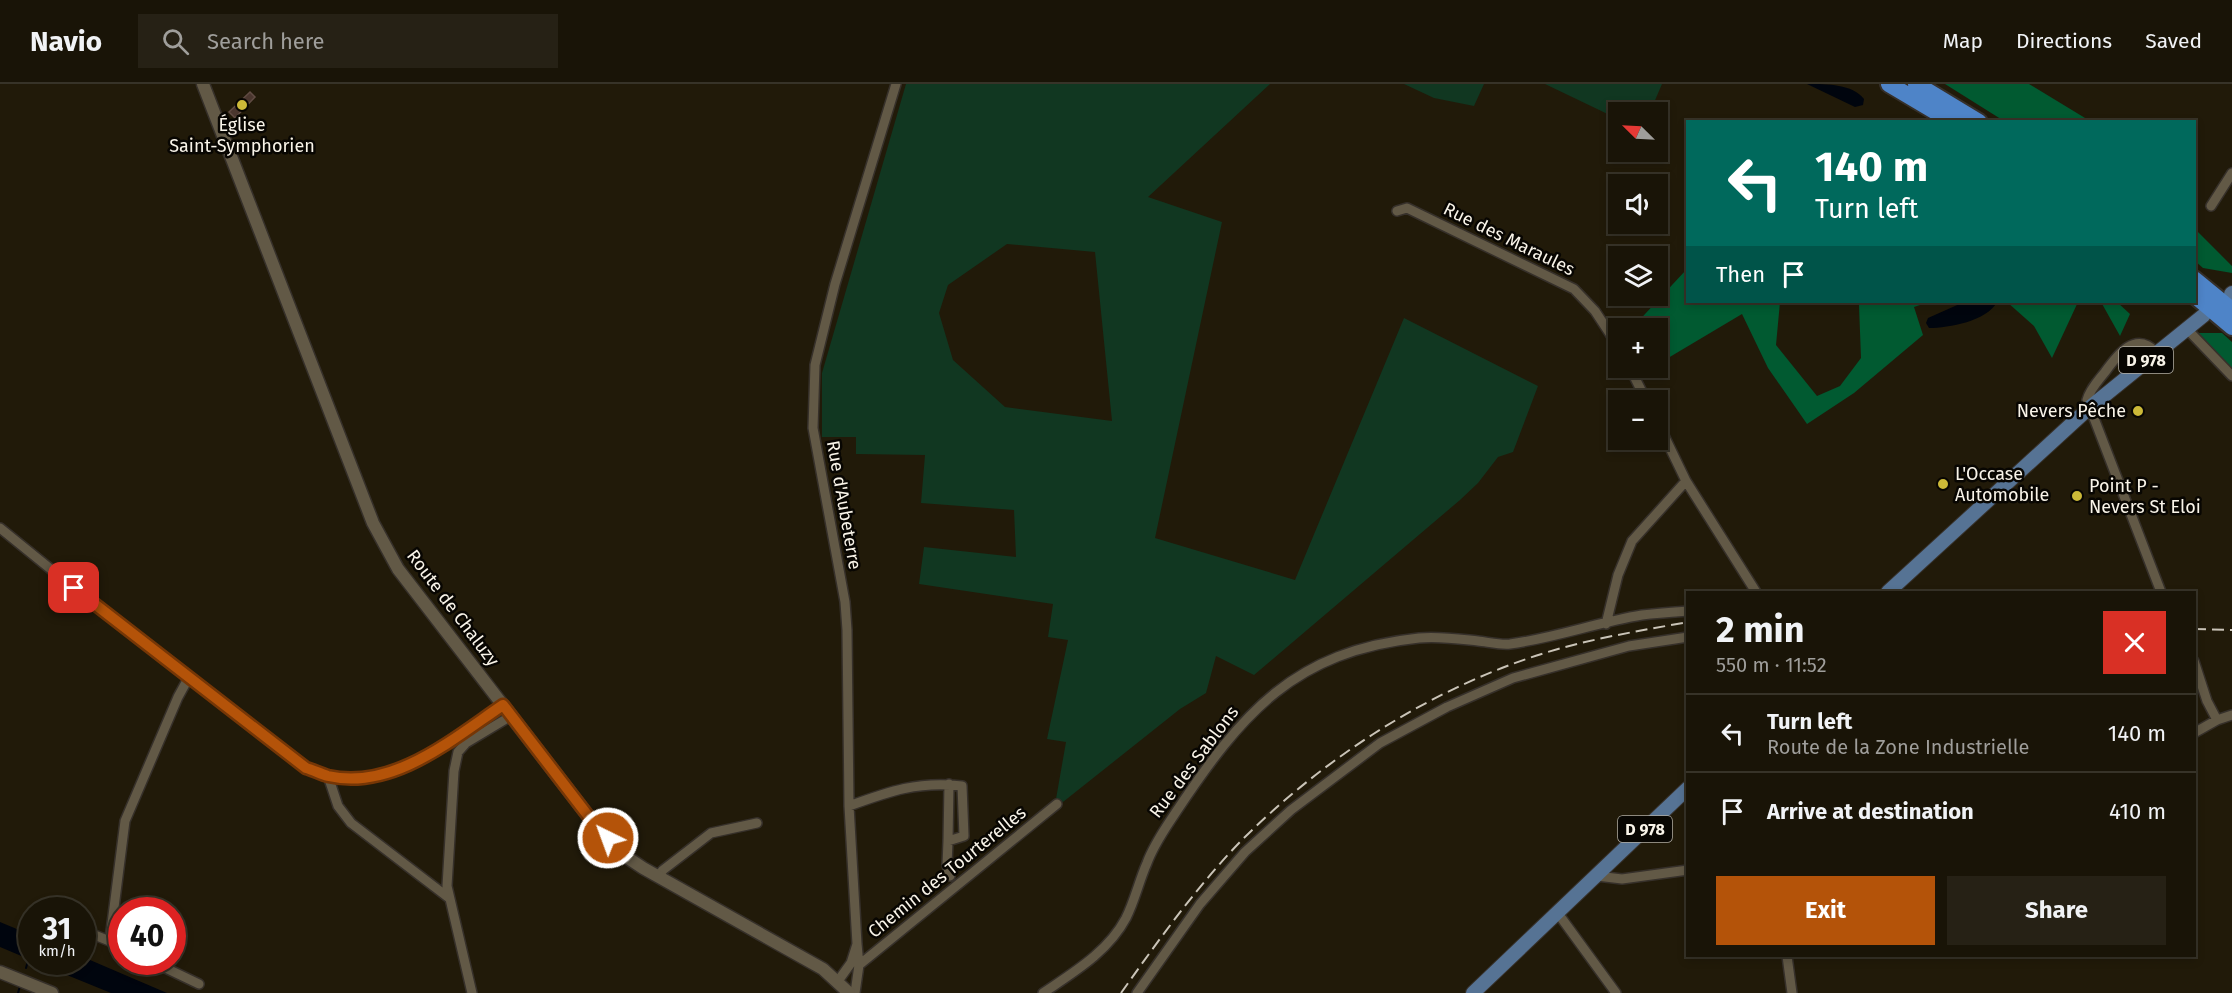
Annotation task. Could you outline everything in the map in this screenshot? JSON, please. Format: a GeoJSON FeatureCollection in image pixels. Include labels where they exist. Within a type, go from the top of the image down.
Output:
{"type":"FeatureCollection","features":[{"type":"Feature","properties":{"kind":"highway"},"geometry":{"type":"LineString","coordinates":[[1889,84],[1950,120]]}},
{"type":"Feature","properties":{"kind":"highway"},"geometry":{"type":"LineString","coordinates":[[1916,84],[1976,120]]}},
{"type":"Feature","properties":{"kind":"highway"},"geometry":{"type":"LineString","coordinates":[[2196,280],[2232,299]]}},
{"type":"Feature","properties":{"kind":"highway"},"geometry":{"type":"LineString","coordinates":[[2196,297],[2232,327]]}},
{"type":"Feature","properties":{"kind":"main road","name":"D 978"},"geometry":{"type":"LineString","coordinates":[[1889,591],[2089,408],[2204,315]]}},
{"type":"Feature","properties":{"kind":"main road","name":"D 978"},"geometry":{"type":"LineString","coordinates":[[1473,993],[1686,790]]}},
{"type":"Feature","properties":{"kind":"street","name":"Route de Chaluzy"},"geometry":{"type":"LineString","coordinates":[[203,84],[373,523],[398,568],[599,830],[628,858],[824,969],[849,993]]}},
{"type":"Feature","properties":{"kind":"street","name":"Rue d'Aubeterre"},"geometry":{"type":"LineString","coordinates":[[855,993],[859,965],[849,806],[847,630],[842,585],[813,428],[813,394],[815,365],[835,284],[896,84]]}},
{"type":"Feature","properties":{"kind":"street"},"geometry":{"type":"LineString","coordinates":[[2211,206],[2232,173]]}},
{"type":"Feature","properties":{"kind":"street","name":"Rue des Maraules"},"geometry":{"type":"LineString","coordinates":[[1397,211],[1407,208],[1574,289],[1595,311],[1608,331]]}},
{"type":"Feature","properties":{"kind":"street"},"geometry":{"type":"LineString","coordinates":[[2186,328],[2232,376]]}},
{"type":"Feature","properties":{"kind":"street"},"geometry":{"type":"LineString","coordinates":[[2156,352],[2144,343],[2135,343],[2126,347],[2118,353],[2087,400],[2161,591]]}},
{"type":"Feature","properties":{"kind":"street"},"geometry":{"type":"LineString","coordinates":[[1668,444],[1686,481],[1755,591]]}},
{"type":"Feature","properties":{"kind":"street"},"geometry":{"type":"LineString","coordinates":[[1606,624],[1618,575],[1632,541],[1686,481]]}},
{"type":"Feature","properties":{"kind":"street"},"geometry":{"type":"LineString","coordinates":[[0,528],[306,768],[328,776],[354,778],[381,775],[411,764],[503,705]]}},
{"type":"Feature","properties":{"kind":"street","name":"Rue des Sablons"},"geometry":{"type":"LineString","coordinates":[[1043,993],[1086,964],[1115,935],[1136,898],[1146,865],[1163,831],[1232,735],[1255,709],[1278,690],[1319,665],[1358,648],[1420,638],[1451,638],[1507,644],[1641,615],[1686,611]]}},
{"type":"Feature","properties":{"kind":"street"},"geometry":{"type":"LineString","coordinates":[[1137,993],[1200,904],[1245,852],[1291,810],[1380,743],[1447,707],[1513,678],[1629,646],[1686,637]]}},
{"type":"Feature","properties":{"kind":"street"},"geometry":{"type":"LineString","coordinates":[[2196,667],[2207,701],[2217,720]]}},
{"type":"Feature","properties":{"kind":"street"},"geometry":{"type":"LineString","coordinates":[[115,897],[125,821],[178,697],[189,677]]}},
{"type":"Feature","properties":{"kind":"street"},"geometry":{"type":"LineString","coordinates":[[2196,732],[2217,720],[2232,715]]}},
{"type":"Feature","properties":{"kind":"street"},"geometry":{"type":"LineString","coordinates":[[472,993],[449,898],[451,798],[456,759],[461,747],[466,743],[512,716]]}},
{"type":"Feature","properties":{"kind":"street"},"geometry":{"type":"LineString","coordinates":[[328,776],[338,806],[351,823],[449,898]]}},
{"type":"Feature","properties":{"kind":"street"},"geometry":{"type":"LineString","coordinates":[[849,806],[899,788],[949,784],[962,786],[964,836],[948,842]]}},
{"type":"Feature","properties":{"kind":"street"},"geometry":{"type":"LineString","coordinates":[[949,784],[947,865],[950,876]]}},
{"type":"Feature","properties":{"kind":"street","name":"Chemin des Tourterelles"},"geometry":{"type":"LineString","coordinates":[[859,965],[1057,804]]}},
{"type":"Feature","properties":{"kind":"street"},"geometry":{"type":"LineString","coordinates":[[658,876],[711,833],[757,823]]}},
{"type":"Feature","properties":{"kind":"street"},"geometry":{"type":"LineString","coordinates":[[1597,876],[1622,879],[1686,870]]}},
{"type":"Feature","properties":{"kind":"street"},"geometry":{"type":"LineString","coordinates":[[1557,912],[1616,993]]}},
{"type":"Feature","properties":{"kind":"street","name":"Rue d'Aubeterre"},"geometry":{"type":"LineString","coordinates":[[838,981],[851,963],[857,944]]}},
{"type":"Feature","properties":{"kind":"street"},"geometry":{"type":"LineString","coordinates":[[1787,957],[1792,993]]}},
{"type":"Feature","properties":{"kind":"street"},"geometry":{"type":"LineString","coordinates":[[0,972],[52,993]]}},
{"type":"Feature","properties":{"kind":"street"},"geometry":{"type":"LineString","coordinates":[[180,975],[199,984]]}},
{"type":"Feature","properties":{"kind":"green space"},"geometry":{"type":"Polygon","coordinates":[[[906,84],[1270,84],[1148,197],[1222,222],[1155,538],[1295,580],[1404,318],[1538,386],[1513,452],[1498,457],[1478,483],[1460,500],[1254,675],[1216,656],[1206,693],[1180,709],[1063,802],[1056,799],[1066,742],[1047,739],[1068,640],[1048,637],[1053,604],[919,584],[924,547],[1016,557],[1014,510],[921,503],[925,455],[856,454],[856,437],[822,437],[822,373],[906,84]],[[1007,244],[948,285],[939,313],[953,360],[1005,407],[1112,421],[1095,252],[1007,244]]]}},
{"type":"Feature","properties":{"kind":"green space"},"geometry":{"type":"Polygon","coordinates":[[[1404,84],[1484,84],[1474,106],[1434,98],[1404,84]]]}},
{"type":"Feature","properties":{"kind":"green space"},"geometry":{"type":"Polygon","coordinates":[[[1545,84],[1662,84],[1654,102],[1608,102],[1608,114],[1545,84]]]}},
{"type":"Feature","properties":{"kind":"green space"},"geometry":{"type":"Polygon","coordinates":[[[1945,84],[2029,84],[2088,120],[2002,120],[1945,84]]]}},
{"type":"Feature","properties":{"kind":"green space"},"geometry":{"type":"Polygon","coordinates":[[[2196,230],[2232,266],[2232,273],[2203,268],[2196,262],[2196,230]]]}},
{"type":"Feature","properties":{"kind":"green space"},"geometry":{"type":"Polygon","coordinates":[[[1686,270],[1686,303],[1780,303],[1776,345],[1817,396],[1840,386],[1861,358],[1859,305],[1861,303],[1926,303],[1914,307],[1923,335],[1854,393],[1807,424],[1768,368],[1742,314],[1668,358],[1668,318],[1641,318],[1652,306],[1668,306],[1668,289],[1686,270]]]}},
{"type":"Feature","properties":{"kind":"green space"},"geometry":{"type":"Polygon","coordinates":[[[2008,303],[2078,303],[2052,358],[2034,326],[2008,303]]]}},
{"type":"Feature","properties":{"kind":"green space"},"geometry":{"type":"Polygon","coordinates":[[[2102,303],[2118,303],[2130,314],[2120,336],[2102,303]]]}},
{"type":"Feature","properties":{"kind":"green space"},"geometry":{"type":"Polygon","coordinates":[[[2196,333],[2222,333],[2232,342],[2232,370],[2196,333]]]}},
{"type":"Feature","properties":{"kind":"shaded area"},"geometry":{"type":"Polygon","coordinates":[[[1807,84],[1831,85],[1853,90],[1864,99],[1863,105],[1855,107],[1807,84]]]}},
{"type":"Feature","properties":{"kind":"shaded area"},"geometry":{"type":"Polygon","coordinates":[[[1962,303],[1996,303],[1985,314],[1957,325],[1929,328],[1926,323],[1928,318],[1962,303]]]}},
{"type":"Feature","properties":{"kind":"shaded area"},"geometry":{"type":"Polygon","coordinates":[[[0,922],[18,930],[18,955],[0,947],[0,922]]]}},
{"type":"Feature","properties":{"kind":"shaded area"},"geometry":{"type":"Polygon","coordinates":[[[96,963],[108,968],[108,975],[125,975],[167,993],[111,993],[67,975],[96,975],[96,963]]]}},
{"type":"Feature","properties":{"kind":"building","name":"Église Saint-Symphorien"},"geometry":{"type":"Polygon","coordinates":[[[250,92],[255,97],[235,118],[229,112],[250,92]]]}},
{"type":"Feature","properties":{"kind":"waterway"},"geometry":{"type":"LineString","coordinates":[[18,993],[20,986]]}},
{"type":"Feature","properties":{"kind":"railway"},"geometry":{"type":"LineString","coordinates":[[1121,993],[1192,897],[1239,843],[1309,780],[1386,726],[1470,681],[1514,663],[1590,641],[1686,622]]}},
{"type":"Feature","properties":{"kind":"railway"},"geometry":{"type":"LineString","coordinates":[[2196,629],[2232,630]]}},
{"type":"Feature","properties":{"kind":"place","name":"Église Saint-Symphorien"},"geometry":{"type":"Point","coordinates":[242,105]}},
{"type":"Feature","properties":{"kind":"place","name":"Nevers Pêche"},"geometry":{"type":"Point","coordinates":[2138,411]}},
{"type":"Feature","properties":{"kind":"place","name":"L'Occase Automobile"},"geometry":{"type":"Point","coordinates":[1943,484]}},
{"type":"Feature","properties":{"kind":"place","name":"Point P - Nevers St Eloi"},"geometry":{"type":"Point","coordinates":[2077,496]}},
{"type":"Feature","properties":{"kind":"route"},"geometry":{"type":"LineString","coordinates":[[74,588],[306,768],[328,776],[354,778],[381,775],[411,764],[503,705],[599,830],[608,838]]}}]}
